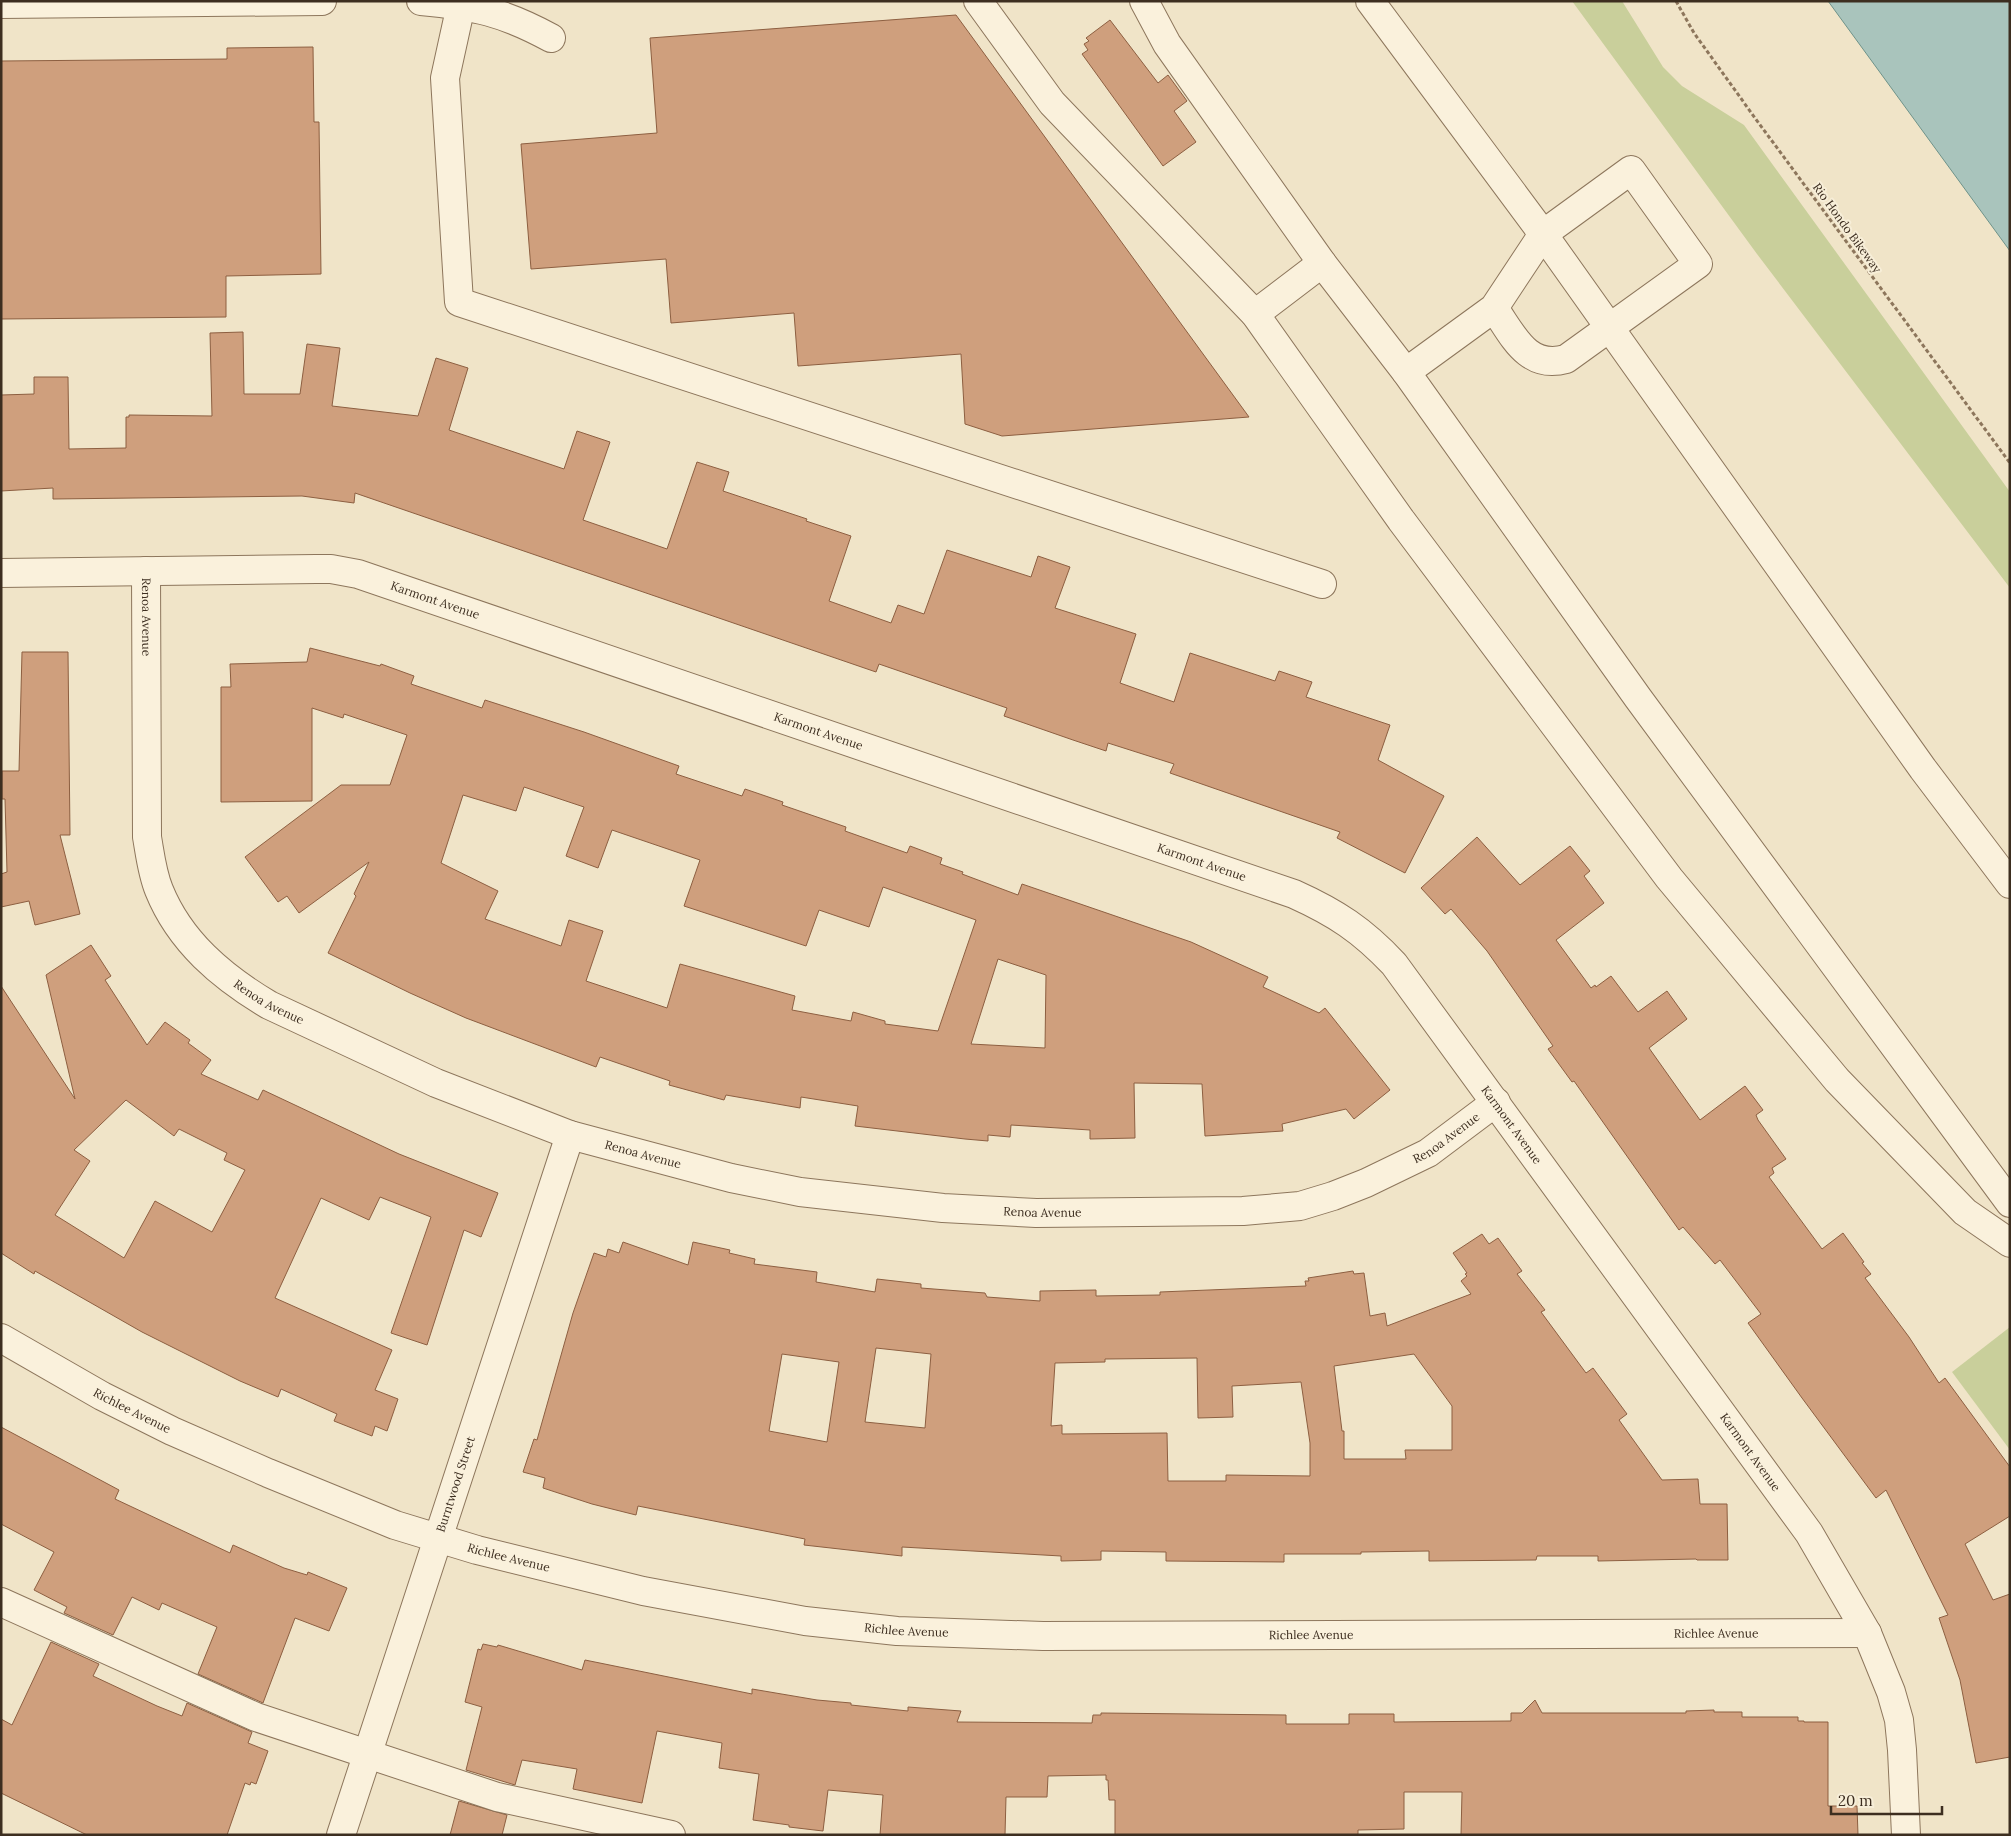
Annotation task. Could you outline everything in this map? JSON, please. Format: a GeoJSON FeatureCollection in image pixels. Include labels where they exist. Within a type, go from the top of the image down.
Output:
{"type":"FeatureCollection","features":[{"type":"Feature","properties":{"kind":"street"},"geometry":{"type":"LineString","coordinates":[[1,4],[322,1]]}},
{"type":"Feature","properties":{"kind":"street"},"geometry":{"type":"LineString","coordinates":[[421,1],[461,5],[491,11],[522,22],[551,38]]}},
{"type":"Feature","properties":{"kind":"street"},"geometry":{"type":"LineString","coordinates":[[978,1],[1052,104],[1255,314],[1401,520],[1668,878],[1837,1080],[1965,1212],[2010,1243]]}},
{"type":"Feature","properties":{"kind":"street"},"geometry":{"type":"LineString","coordinates":[[1144,1],[1167,44],[1322,263],[1406,372],[1638,698],[2010,1204]]}},
{"type":"Feature","properties":{"kind":"street"},"geometry":{"type":"LineString","coordinates":[[1370,1],[1543,234],[1923,769],[2010,884]]}},
{"type":"Feature","properties":{"kind":"street"},"geometry":{"type":"LineString","coordinates":[[461,5],[446,78],[459,302],[1322,584]]}},
{"type":"Feature","properties":{"kind":"street"},"geometry":{"type":"LineString","coordinates":[[1406,372],[1494,308],[1543,234],[1630,170],[1698,264],[1566,359],[1546,362],[1535,359],[1525,352],[1494,308]]}},
{"type":"Feature","properties":{"kind":"street"},"geometry":{"type":"LineString","coordinates":[[1255,314],[1322,263]]}},
{"type":"Feature","properties":{"kind":"street","name":"Karmont Avenue"},"geometry":{"type":"LineString","coordinates":[[1,573],[331,569],[371,577],[1294,894],[1324,907],[1349,922],[1373,941],[1394,964],[1809,1533],[1866,1633],[1891,1692],[1899,1720],[1906,1835]]}},
{"type":"Feature","properties":{"kind":"street","name":"Renoa Avenue"},"geometry":{"type":"LineString","coordinates":[[146,571],[147,837],[151,864],[158,889],[183,933],[202,955],[245,990],[270,1005],[436,1083],[570,1135],[731,1178],[800,1192],[944,1208],[1036,1213],[1243,1211],[1300,1206],[1334,1196],[1366,1183],[1428,1153],[1496,1102]]}},
{"type":"Feature","properties":{"kind":"street","name":"Burntwood Street"},"geometry":{"type":"LineString","coordinates":[[340,1835],[570,1135]]}},
{"type":"Feature","properties":{"kind":"street","name":"Richlee Avenue"},"geometry":{"type":"LineString","coordinates":[[1,1338],[102,1396],[172,1431],[341,1504],[395,1525],[477,1550],[652,1592],[805,1621],[897,1631],[1043,1636],[1866,1633]]}},
{"type":"Feature","properties":{"kind":"street"},"geometry":{"type":"LineString","coordinates":[[1,1602],[256,1717],[497,1797],[671,1835]]}},
{"type":"Feature","properties":{"kind":"path","name":"Rio Hondo Bikeway"},"geometry":{"type":"LineString","coordinates":[[1676,1],[1694,33],[2010,463]]}},
{"type":"Feature","properties":{"kind":"green space"},"geometry":{"type":"Polygon","coordinates":[[[1572,1],[1622,1],[1663,67],[1682,86],[1744,125],[2010,492],[2010,588],[1757,254],[1572,1]]]}},
{"type":"Feature","properties":{"kind":"green space"},"geometry":{"type":"Polygon","coordinates":[[[2010,1327],[2010,1450],[1952,1372],[2010,1327]]]}},
{"type":"Feature","properties":{"kind":"water"},"geometry":{"type":"Polygon","coordinates":[[[1828,1],[2010,1],[2010,251],[1828,1]]]}},
{"type":"Feature","properties":{"kind":"building"},"geometry":{"type":"Polygon","coordinates":[[[956,15],[1249,417],[1002,436],[965,424],[961,354],[798,366],[794,313],[671,323],[666,259],[531,269],[521,144],[657,133],[650,38],[956,15]]]}},
{"type":"Feature","properties":{"kind":"building"},"geometry":{"type":"Polygon","coordinates":[[[1110,20],[1158,83],[1168,75],[1187,101],[1174,111],[1196,142],[1163,166],[1082,54],[1088,50],[1084,44],[1089,41],[1086,38],[1110,20]]]}},
{"type":"Feature","properties":{"kind":"building"},"geometry":{"type":"Polygon","coordinates":[[[313,47],[314,122],[319,122],[321,274],[226,276],[226,317],[1,319],[1,61],[227,59],[227,48],[313,47]]]}},
{"type":"Feature","properties":{"kind":"building"},"geometry":{"type":"Polygon","coordinates":[[[243,332],[244,394],[300,394],[307,344],[340,348],[332,406],[418,416],[436,358],[468,368],[449,430],[564,469],[577,431],[610,442],[583,520],[667,549],[697,462],[729,472],[723,491],[851,536],[829,601],[891,623],[898,605],[924,614],[947,550],[1031,577],[1038,556],[1070,567],[1055,608],[1136,634],[1120,683],[1174,702],[1190,653],[1275,681],[1279,671],[1312,682],[1306,697],[1390,725],[1378,760],[1444,796],[1405,873],[1337,838],[1340,832],[1170,773],[1174,764],[1108,743],[1106,751],[1004,716],[1007,708],[879,664],[876,672],[355,493],[354,503],[302,496],[53,499],[53,488],[1,491],[1,395],[34,394],[34,377],[68,377],[69,449],[126,448],[126,417],[129,417],[129,415],[212,416],[210,333],[243,332]]]}},
{"type":"Feature","properties":{"kind":"building"},"geometry":{"type":"Polygon","coordinates":[[[310,648],[380,666],[381,664],[414,676],[411,684],[482,708],[485,700],[584,732],[679,766],[676,774],[742,796],[745,789],[783,802],[782,805],[846,827],[845,831],[907,853],[910,846],[942,858],[940,864],[963,872],[962,874],[1018,895],[1022,884],[1191,942],[1268,977],[1263,987],[1319,1013],[1325,1008],[1390,1090],[1354,1119],[1346,1109],[1282,1124],[1283,1131],[1205,1136],[1202,1084],[1134,1083],[1135,1138],[1090,1139],[1090,1130],[1011,1125],[1010,1137],[988,1135],[988,1141],[855,1126],[858,1106],[801,1097],[800,1108],[726,1095],[724,1100],[669,1085],[670,1081],[600,1057],[596,1067],[466,1018],[328,953],[356,896],[354,894],[369,862],[299,913],[287,896],[278,902],[245,857],[341,785],[390,785],[407,735],[344,714],[343,718],[312,708],[312,801],[221,802],[221,687],[231,687],[230,664],[307,662],[310,648]],[[524,787],[516,811],[463,795],[441,863],[498,891],[485,919],[561,946],[569,920],[603,931],[586,981],[667,1008],[680,964],[795,996],[792,1010],[851,1021],[853,1012],[885,1021],[885,1024],[938,1031],[976,920],[883,887],[869,927],[819,910],[806,946],[684,906],[700,860],[612,830],[598,868],[566,856],[584,807],[524,787]],[[998,959],[971,1044],[1045,1048],[1046,975],[998,959]]]}},
{"type":"Feature","properties":{"kind":"building"},"geometry":{"type":"Polygon","coordinates":[[[22,652],[68,652],[70,835],[60,835],[80,914],[35,925],[29,901],[1,907],[1,874],[7,872],[5,799],[2,799],[2,771],[19,771],[22,652]]]}},
{"type":"Feature","properties":{"kind":"building"},"geometry":{"type":"Polygon","coordinates":[[[1477,837],[1520,885],[1570,846],[1590,871],[1584,876],[1604,903],[1556,940],[1591,988],[1595,985],[1596,987],[1611,976],[1638,1012],[1667,991],[1687,1019],[1649,1048],[1700,1120],[1745,1086],[1763,1110],[1756,1115],[1758,1120],[1786,1159],[1772,1168],[1774,1173],[1769,1177],[1822,1249],[1843,1233],[1871,1274],[1865,1278],[1909,1337],[1939,1383],[1945,1378],[2010,1467],[2010,1516],[1965,1544],[1993,1600],[2010,1594],[2010,1757],[1976,1763],[1960,1680],[1939,1618],[1948,1615],[1886,1490],[1876,1498],[1748,1323],[1761,1314],[1720,1260],[1715,1264],[1683,1227],[1679,1230],[1574,1081],[1572,1082],[1548,1049],[1553,1046],[1487,951],[1451,909],[1445,914],[1421,888],[1477,837]]]}},
{"type":"Feature","properties":{"kind":"building"},"geometry":{"type":"Polygon","coordinates":[[[91,945],[111,976],[105,980],[147,1045],[165,1022],[190,1040],[188,1043],[211,1060],[201,1074],[258,1100],[263,1090],[399,1154],[498,1193],[481,1237],[464,1230],[427,1345],[391,1333],[431,1217],[380,1197],[369,1220],[321,1198],[275,1298],[392,1350],[375,1390],[398,1399],[387,1431],[375,1426],[372,1436],[334,1421],[337,1414],[281,1389],[278,1397],[240,1381],[142,1332],[35,1271],[34,1274],[1,1253],[1,986],[75,1099],[46,975],[91,945]],[[126,1100],[74,1150],[90,1161],[55,1215],[124,1258],[155,1201],[212,1232],[245,1170],[224,1160],[227,1153],[179,1129],[174,1136],[126,1100]]]}},
{"type":"Feature","properties":{"kind":"building"},"geometry":{"type":"Polygon","coordinates":[[[1482,1234],[1489,1244],[1498,1238],[1522,1271],[1517,1274],[1545,1310],[1541,1312],[1586,1373],[1593,1368],[1627,1414],[1619,1420],[1662,1480],[1698,1479],[1700,1504],[1727,1504],[1728,1560],[1598,1561],[1598,1556],[1537,1556],[1536,1560],[1429,1561],[1429,1551],[1361,1552],[1361,1554],[1284,1554],[1284,1562],[1166,1561],[1166,1552],[1101,1551],[1101,1560],[1061,1561],[1061,1556],[902,1547],[902,1556],[804,1545],[805,1539],[638,1506],[636,1515],[592,1504],[543,1488],[545,1478],[523,1472],[534,1439],[537,1440],[573,1313],[594,1253],[606,1257],[608,1249],[619,1253],[623,1242],[688,1265],[693,1242],[730,1250],[729,1253],[755,1259],[754,1264],[817,1272],[816,1282],[875,1292],[877,1279],[921,1284],[921,1288],[985,1293],[987,1297],[1040,1301],[1040,1291],[1096,1290],[1096,1296],[1160,1295],[1160,1292],[1306,1286],[1305,1281],[1309,1281],[1308,1278],[1353,1271],[1354,1274],[1364,1273],[1370,1316],[1385,1313],[1387,1326],[1471,1294],[1461,1281],[1467,1276],[1465,1274],[1467,1273],[1453,1253],[1482,1234]],[[876,1348],[865,1422],[925,1428],[931,1354],[876,1348]],[[782,1354],[769,1431],[827,1442],[839,1362],[782,1354]],[[1414,1354],[1334,1366],[1342,1431],[1344,1431],[1344,1459],[1406,1459],[1405,1450],[1452,1450],[1452,1406],[1414,1354]],[[1197,1358],[1105,1359],[1105,1362],[1055,1363],[1051,1426],[1062,1425],[1062,1434],[1167,1433],[1168,1481],[1226,1481],[1226,1475],[1310,1476],[1310,1443],[1301,1382],[1232,1386],[1233,1417],[1198,1418],[1197,1358]]]}},
{"type":"Feature","properties":{"kind":"building"},"geometry":{"type":"Polygon","coordinates":[[[1,1427],[119,1490],[115,1499],[230,1553],[233,1545],[284,1568],[307,1575],[308,1572],[347,1588],[329,1631],[295,1618],[263,1703],[198,1674],[217,1627],[162,1603],[159,1610],[132,1597],[113,1635],[64,1613],[67,1607],[34,1590],[54,1552],[1,1524],[1,1427]]]}},
{"type":"Feature","properties":{"kind":"building"},"geometry":{"type":"Polygon","coordinates":[[[51,1642],[99,1664],[93,1676],[157,1706],[182,1716],[187,1703],[252,1732],[248,1743],[268,1751],[256,1784],[251,1782],[250,1785],[245,1783],[227,1835],[87,1835],[1,1793],[1,1719],[12,1725],[51,1642]]]}},
{"type":"Feature","properties":{"kind":"building"},"geometry":{"type":"Polygon","coordinates":[[[483,1644],[497,1647],[498,1645],[582,1670],[585,1660],[752,1694],[752,1689],[817,1700],[851,1703],[851,1705],[908,1711],[908,1707],[961,1711],[957,1722],[1092,1723],[1093,1715],[1101,1715],[1101,1713],[1286,1715],[1286,1724],[1349,1724],[1349,1714],[1394,1714],[1394,1722],[1511,1721],[1511,1713],[1522,1713],[1535,1700],[1542,1713],[1686,1713],[1686,1711],[1714,1710],[1714,1712],[1742,1712],[1742,1717],[1798,1717],[1798,1721],[1804,1722],[1828,1722],[1828,1806],[1857,1806],[1858,1835],[1461,1835],[1462,1792],[1404,1792],[1404,1829],[1358,1830],[1358,1835],[1115,1835],[1115,1800],[1109,1800],[1106,1775],[1048,1776],[1047,1797],[1006,1797],[1005,1835],[880,1835],[883,1795],[828,1790],[823,1831],[789,1827],[789,1825],[753,1820],[759,1774],[719,1768],[722,1743],[657,1731],[642,1803],[573,1789],[577,1769],[522,1760],[515,1785],[466,1770],[482,1707],[465,1702],[478,1649],[481,1650],[483,1644]]]}},
{"type":"Feature","properties":{"kind":"building"},"geometry":{"type":"Polygon","coordinates":[[[459,1801],[507,1815],[502,1835],[450,1835],[459,1801]]]}}]}
